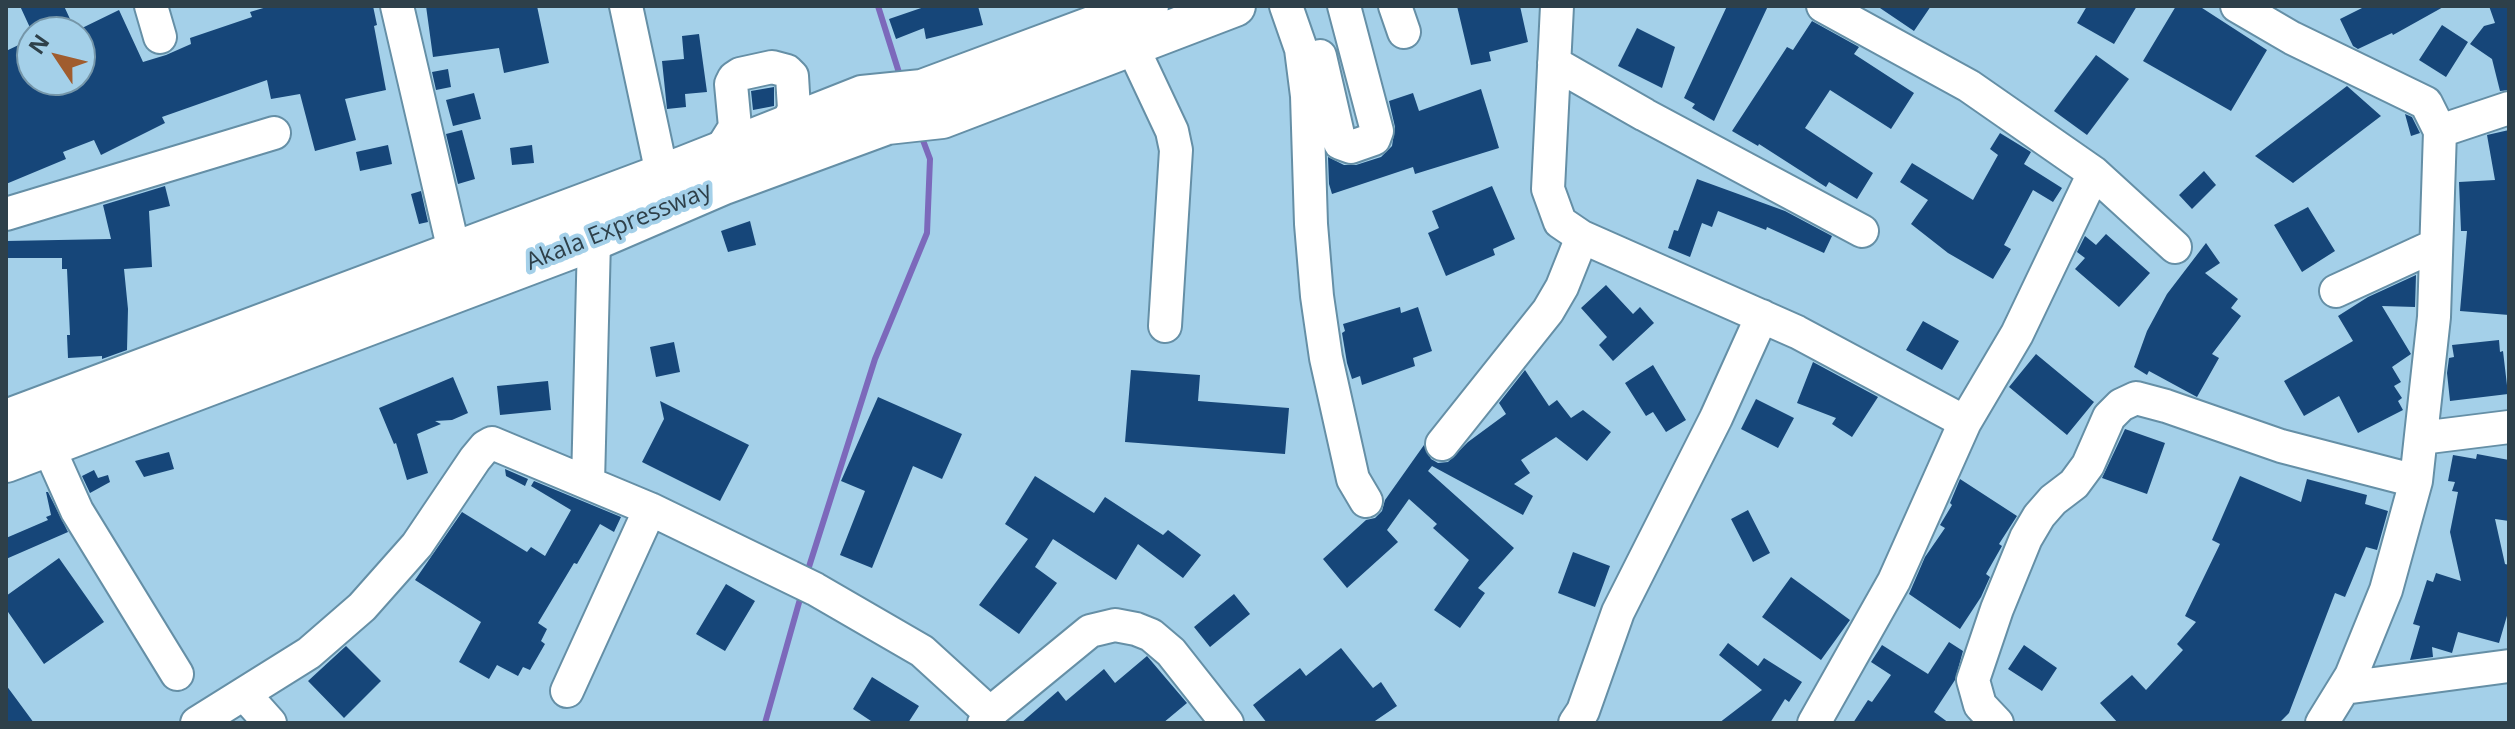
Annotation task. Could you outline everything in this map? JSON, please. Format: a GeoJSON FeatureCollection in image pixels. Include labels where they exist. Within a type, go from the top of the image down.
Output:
{"type":"FeatureCollection","features":[{"type":"Feature","properties":{"kind":"main road","name":"Akala Expressway"},"geometry":{"type":"LineString","coordinates":[[932,104],[1148,6]]}},
{"type":"Feature","properties":{"kind":"main road","name":"Akala Expressway"},"geometry":{"type":"LineString","coordinates":[[6,420],[662,174],[727,139],[790,117],[932,104],[1132,46],[1235,6]]}},
{"type":"Feature","properties":{"kind":"main road","name":"Akala Expressway"},"geometry":{"type":"LineString","coordinates":[[6,462],[594,240],[724,184],[874,110]]}},
{"type":"Feature","properties":{"kind":"street"},"geometry":{"type":"LineString","coordinates":[[151,6],[160,37]]}},
{"type":"Feature","properties":{"kind":"street"},"geometry":{"type":"LineString","coordinates":[[397,6],[454,251]]}},
{"type":"Feature","properties":{"kind":"street"},"geometry":{"type":"LineString","coordinates":[[626,6],[662,174]]}},
{"type":"Feature","properties":{"kind":"street"},"geometry":{"type":"LineString","coordinates":[[1286,6],[1301,49],[1307,96],[1311,224],[1326,358],[1353,479],[1366,501]]}},
{"type":"Feature","properties":{"kind":"street"},"geometry":{"type":"LineString","coordinates":[[1308,6],[1340,143],[1351,147],[1374,139],[1377,131],[1344,6]]}},
{"type":"Feature","properties":{"kind":"street"},"geometry":{"type":"LineString","coordinates":[[1557,6],[1548,189],[1560,222],[1582,237],[1762,316],[1965,422]]}},
{"type":"Feature","properties":{"kind":"street"},"geometry":{"type":"LineString","coordinates":[[1823,6],[1969,86],[2094,173],[2175,247]]}},
{"type":"Feature","properties":{"kind":"street"},"geometry":{"type":"LineString","coordinates":[[2237,6],[2292,38],[2426,103],[2440,131],[2434,317],[2416,481],[2386,590],[2351,676],[2322,723]]}},
{"type":"Feature","properties":{"kind":"street"},"geometry":{"type":"LineString","coordinates":[[1132,46],[1172,131],[1176,150],[1165,326]]}},
{"type":"Feature","properties":{"kind":"street"},"geometry":{"type":"LineString","coordinates":[[1554,63],[1862,231]]}},
{"type":"Feature","properties":{"kind":"street"},"geometry":{"type":"LineString","coordinates":[[727,139],[731,84],[740,74],[772,67],[787,71],[792,76],[790,117]]}},
{"type":"Feature","properties":{"kind":"street"},"geometry":{"type":"LineString","coordinates":[[2440,131],[2509,108]]}},
{"type":"Feature","properties":{"kind":"street"},"geometry":{"type":"LineString","coordinates":[[6,214],[274,133]]}},
{"type":"Feature","properties":{"kind":"street"},"geometry":{"type":"LineString","coordinates":[[1814,723],[1894,581],[1965,422],[2017,334],[2094,173]]}},
{"type":"Feature","properties":{"kind":"street"},"geometry":{"type":"LineString","coordinates":[[1442,444],[1548,311],[1562,287],[1582,237]]}},
{"type":"Feature","properties":{"kind":"street"},"geometry":{"type":"LineString","coordinates":[[588,483],[594,240]]}},
{"type":"Feature","properties":{"kind":"street"},"geometry":{"type":"LineString","coordinates":[[2336,291],[2436,245]]}},
{"type":"Feature","properties":{"kind":"street"},"geometry":{"type":"LineString","coordinates":[[1575,723],[1583,711],[1618,612],[1716,418],[1762,316]]}},
{"type":"Feature","properties":{"kind":"street"},"geometry":{"type":"LineString","coordinates":[[1997,723],[1980,705],[1973,680],[1997,609],[2026,538],[2039,516],[2074,484],[2088,465],[2109,417],[2121,405],[2136,398],[2281,446],[2416,481]]}},
{"type":"Feature","properties":{"kind":"street"},"geometry":{"type":"LineString","coordinates":[[2421,438],[2509,427]]}},
{"type":"Feature","properties":{"kind":"street"},"geometry":{"type":"LineString","coordinates":[[197,723],[309,653],[362,607],[417,545],[485,447],[492,443],[650,509],[815,589],[922,651],[987,718],[1090,631],[1115,625],[1151,635],[1171,652],[1227,723]]}},
{"type":"Feature","properties":{"kind":"street"},"geometry":{"type":"LineString","coordinates":[[48,446],[77,511],[177,674]]}},
{"type":"Feature","properties":{"kind":"street"},"geometry":{"type":"LineString","coordinates":[[567,691],[650,509]]}},
{"type":"Feature","properties":{"kind":"street"},"geometry":{"type":"LineString","coordinates":[[2344,688],[2509,666]]}},
{"type":"Feature","properties":{"kind":"street"},"geometry":{"type":"LineString","coordinates":[[245,695],[270,723]]}},
{"type":"Feature","properties":{"kind":"building"},"geometry":{"type":"Polygon","coordinates":[[[20,6],[64,6],[69,16],[25,16],[20,6]]]}},
{"type":"Feature","properties":{"kind":"building"},"geometry":{"type":"Polygon","coordinates":[[[270,6],[373,6],[386,90],[345,99],[356,140],[315,151],[300,94],[271,99],[267,80],[162,117],[165,123],[101,155],[94,140],[63,152],[66,159],[6,184],[6,51],[16,46],[16,96],[96,96],[96,21],[119,10],[143,62],[191,44],[190,38],[252,17],[250,12],[270,6]]]}},
{"type":"Feature","properties":{"kind":"building"},"geometry":{"type":"Polygon","coordinates":[[[426,6],[537,6],[549,63],[504,73],[499,48],[433,57],[426,6]]]}},
{"type":"Feature","properties":{"kind":"building"},"geometry":{"type":"Polygon","coordinates":[[[927,6],[978,6],[983,25],[926,39],[924,28],[896,39],[889,19],[927,6]]]}},
{"type":"Feature","properties":{"kind":"building"},"geometry":{"type":"Polygon","coordinates":[[[1457,6],[1520,6],[1528,42],[1489,52],[1491,61],[1471,65],[1457,6]]]}},
{"type":"Feature","properties":{"kind":"building"},"geometry":{"type":"Polygon","coordinates":[[[1727,6],[1768,6],[1714,121],[1692,108],[1695,104],[1684,98],[1727,6]]]}},
{"type":"Feature","properties":{"kind":"building"},"geometry":{"type":"Polygon","coordinates":[[[1877,6],[1931,6],[1914,31],[1877,6]]]}},
{"type":"Feature","properties":{"kind":"building"},"geometry":{"type":"Polygon","coordinates":[[[2087,6],[2137,6],[2114,44],[2077,23],[2087,6]]]}},
{"type":"Feature","properties":{"kind":"building"},"geometry":{"type":"Polygon","coordinates":[[[2176,6],[2199,6],[2267,50],[2231,111],[2143,61],[2176,6]]]}},
{"type":"Feature","properties":{"kind":"building"},"geometry":{"type":"Polygon","coordinates":[[[2366,6],[2445,6],[2393,35],[2358,49],[2353,46],[2340,19],[2366,6]]]}},
{"type":"Feature","properties":{"kind":"building"},"geometry":{"type":"Polygon","coordinates":[[[2489,6],[2509,6],[2509,90],[2500,91],[2492,59],[2470,44],[2484,26],[2495,23],[2489,6]]]}},
{"type":"Feature","properties":{"kind":"building"},"geometry":{"type":"Polygon","coordinates":[[[1812,21],[1859,47],[1854,54],[1914,93],[1891,129],[1830,90],[1805,128],[1873,173],[1857,199],[1829,182],[1826,187],[1759,144],[1732,131],[1787,47],[1793,50],[1812,21]]]}},
{"type":"Feature","properties":{"kind":"building"},"geometry":{"type":"Polygon","coordinates":[[[2442,25],[2468,42],[2446,77],[2419,60],[2442,25]]]}},
{"type":"Feature","properties":{"kind":"building"},"geometry":{"type":"Polygon","coordinates":[[[1637,28],[1675,47],[1662,88],[1618,66],[1637,28]]]}},
{"type":"Feature","properties":{"kind":"building"},"geometry":{"type":"Polygon","coordinates":[[[699,34],[707,92],[685,94],[686,107],[667,109],[662,61],[684,59],[682,36],[699,34]]]}},
{"type":"Feature","properties":{"kind":"building"},"geometry":{"type":"Polygon","coordinates":[[[2096,55],[2129,79],[2087,135],[2054,111],[2096,55]]]}},
{"type":"Feature","properties":{"kind":"building"},"geometry":{"type":"Polygon","coordinates":[[[448,69],[451,87],[436,90],[432,72],[448,69]]]}},
{"type":"Feature","properties":{"kind":"building"},"geometry":{"type":"Polygon","coordinates":[[[2347,86],[2381,116],[2293,183],[2255,156],[2347,86]]]}},
{"type":"Feature","properties":{"kind":"building"},"geometry":{"type":"Polygon","coordinates":[[[774,87],[774,106],[753,110],[751,91],[774,87]]]}},
{"type":"Feature","properties":{"kind":"building"},"geometry":{"type":"Polygon","coordinates":[[[1481,89],[1499,148],[1415,174],[1413,167],[1332,194],[1328,157],[1344,165],[1356,165],[1381,157],[1392,146],[1395,127],[1389,101],[1413,93],[1419,111],[1481,89]]]}},
{"type":"Feature","properties":{"kind":"building"},"geometry":{"type":"Polygon","coordinates":[[[474,93],[481,119],[453,126],[446,100],[474,93]]]}},
{"type":"Feature","properties":{"kind":"building"},"geometry":{"type":"Polygon","coordinates":[[[2405,114],[2412,117],[2420,133],[2411,136],[2405,114]]]}},
{"type":"Feature","properties":{"kind":"building"},"geometry":{"type":"Polygon","coordinates":[[[462,130],[475,179],[458,184],[446,134],[462,130]]]}},
{"type":"Feature","properties":{"kind":"building"},"geometry":{"type":"Polygon","coordinates":[[[2509,130],[2509,315],[2460,311],[2467,231],[2461,231],[2459,182],[2495,180],[2487,135],[2509,130]]]}},
{"type":"Feature","properties":{"kind":"building"},"geometry":{"type":"Polygon","coordinates":[[[2000,133],[2031,152],[2024,164],[2062,188],[2053,202],[2033,190],[2004,245],[2011,249],[1993,279],[1948,253],[1911,224],[1928,200],[1900,182],[1912,163],[1973,200],[1998,155],[1990,149],[2000,133]]]}},
{"type":"Feature","properties":{"kind":"building"},"geometry":{"type":"Polygon","coordinates":[[[388,145],[392,164],[360,171],[356,152],[388,145]]]}},
{"type":"Feature","properties":{"kind":"building"},"geometry":{"type":"Polygon","coordinates":[[[532,145],[534,163],[512,165],[510,148],[532,145]]]}},
{"type":"Feature","properties":{"kind":"building"},"geometry":{"type":"Polygon","coordinates":[[[2204,171],[2216,185],[2192,209],[2179,195],[2204,171]]]}},
{"type":"Feature","properties":{"kind":"building"},"geometry":{"type":"Polygon","coordinates":[[[1697,179],[1785,211],[1832,236],[1824,253],[1767,227],[1766,230],[1718,211],[1712,227],[1702,223],[1690,257],[1668,248],[1674,230],[1678,231],[1697,179]]]}},
{"type":"Feature","properties":{"kind":"building"},"geometry":{"type":"Polygon","coordinates":[[[165,186],[170,206],[149,211],[152,267],[124,269],[128,309],[127,350],[102,359],[102,356],[68,358],[67,269],[62,269],[62,258],[6,258],[6,241],[111,239],[103,205],[165,186]]]}},
{"type":"Feature","properties":{"kind":"building"},"geometry":{"type":"Polygon","coordinates":[[[1492,186],[1515,239],[1493,249],[1495,255],[1446,276],[1428,233],[1439,228],[1432,211],[1492,186]]]}},
{"type":"Feature","properties":{"kind":"building"},"geometry":{"type":"Polygon","coordinates":[[[421,191],[428,222],[419,224],[411,194],[421,191]]]}},
{"type":"Feature","properties":{"kind":"building"},"geometry":{"type":"Polygon","coordinates":[[[2308,207],[2335,251],[2302,272],[2274,225],[2308,207]]]}},
{"type":"Feature","properties":{"kind":"building"},"geometry":{"type":"Polygon","coordinates":[[[750,221],[756,245],[728,252],[721,231],[750,221]]]}},
{"type":"Feature","properties":{"kind":"building"},"geometry":{"type":"Polygon","coordinates":[[[2106,234],[2150,273],[2119,307],[2075,269],[2085,258],[2077,252],[2085,236],[2096,245],[2106,234]]]}},
{"type":"Feature","properties":{"kind":"building"},"geometry":{"type":"Polygon","coordinates":[[[2206,243],[2220,263],[2205,273],[2238,299],[2231,308],[2241,316],[2212,354],[2219,358],[2197,397],[2149,371],[2147,375],[2134,367],[2147,331],[2167,294],[2206,243]]]}},
{"type":"Feature","properties":{"kind":"building"},"geometry":{"type":"Polygon","coordinates":[[[2416,275],[2415,307],[2382,306],[2411,354],[2392,367],[2401,382],[2394,386],[2402,398],[2398,401],[2403,410],[2358,433],[2339,396],[2304,416],[2284,381],[2353,341],[2338,316],[2368,297],[2416,275]]]}},
{"type":"Feature","properties":{"kind":"building"},"geometry":{"type":"Polygon","coordinates":[[[1606,285],[1633,314],[1640,307],[1654,323],[1613,361],[1599,345],[1607,337],[1581,308],[1606,285]]]}},
{"type":"Feature","properties":{"kind":"building"},"geometry":{"type":"Polygon","coordinates":[[[1400,307],[1401,313],[1418,307],[1432,351],[1413,358],[1415,366],[1362,385],[1360,376],[1352,379],[1347,363],[1343,324],[1400,307]]]}},
{"type":"Feature","properties":{"kind":"building"},"geometry":{"type":"Polygon","coordinates":[[[1923,321],[1959,341],[1942,370],[1906,350],[1923,321]]]}},
{"type":"Feature","properties":{"kind":"building"},"geometry":{"type":"Polygon","coordinates":[[[2499,340],[2508,394],[2450,401],[2447,373],[2449,358],[2454,357],[2452,345],[2499,340]]]}},
{"type":"Feature","properties":{"kind":"building"},"geometry":{"type":"Polygon","coordinates":[[[674,342],[680,372],[656,377],[650,347],[674,342]]]}},
{"type":"Feature","properties":{"kind":"building"},"geometry":{"type":"Polygon","coordinates":[[[2036,354],[2094,402],[2067,435],[2009,387],[2036,354]]]}},
{"type":"Feature","properties":{"kind":"building"},"geometry":{"type":"Polygon","coordinates":[[[1813,362],[1878,397],[1852,437],[1832,424],[1836,418],[1797,403],[1813,362]]]}},
{"type":"Feature","properties":{"kind":"building"},"geometry":{"type":"Polygon","coordinates":[[[1653,365],[1686,420],[1666,432],[1653,412],[1646,416],[1625,383],[1653,365]]]}},
{"type":"Feature","properties":{"kind":"building"},"geometry":{"type":"Polygon","coordinates":[[[1131,370],[1200,375],[1198,401],[1289,408],[1285,454],[1125,442],[1131,370]]]}},
{"type":"Feature","properties":{"kind":"building"},"geometry":{"type":"Polygon","coordinates":[[[1525,370],[1549,406],[1557,400],[1571,418],[1583,410],[1611,432],[1587,461],[1556,437],[1521,460],[1530,473],[1514,484],[1533,496],[1523,515],[1432,466],[1428,471],[1514,548],[1478,588],[1485,593],[1460,628],[1434,610],[1469,560],[1433,528],[1437,524],[1409,499],[1387,530],[1398,542],[1347,588],[1323,559],[1366,520],[1375,518],[1382,511],[1385,500],[1424,445],[1431,459],[1438,463],[1448,462],[1468,442],[1506,414],[1499,403],[1525,370]]]}},
{"type":"Feature","properties":{"kind":"building"},"geometry":{"type":"Polygon","coordinates":[[[453,377],[468,413],[452,420],[435,421],[441,424],[417,434],[428,473],[407,480],[396,443],[379,408],[453,377]]]}},
{"type":"Feature","properties":{"kind":"building"},"geometry":{"type":"Polygon","coordinates":[[[548,381],[551,410],[500,415],[497,386],[548,381]]]}},
{"type":"Feature","properties":{"kind":"building"},"geometry":{"type":"Polygon","coordinates":[[[878,397],[962,434],[942,479],[913,466],[872,568],[840,555],[865,491],[841,481],[878,397]]]}},
{"type":"Feature","properties":{"kind":"building"},"geometry":{"type":"Polygon","coordinates":[[[1756,399],[1794,418],[1778,448],[1741,429],[1756,399]]]}},
{"type":"Feature","properties":{"kind":"building"},"geometry":{"type":"Polygon","coordinates":[[[660,401],[749,445],[720,501],[642,462],[664,419],[660,401]]]}},
{"type":"Feature","properties":{"kind":"building"},"geometry":{"type":"Polygon","coordinates":[[[2125,429],[2165,443],[2147,494],[2102,478],[2125,429]]]}},
{"type":"Feature","properties":{"kind":"building"},"geometry":{"type":"Polygon","coordinates":[[[169,452],[174,469],[144,477],[135,461],[169,452]]]}},
{"type":"Feature","properties":{"kind":"building"},"geometry":{"type":"Polygon","coordinates":[[[2477,454],[2509,460],[2509,521],[2495,519],[2505,564],[2509,565],[2509,609],[2499,643],[2458,632],[2452,653],[2432,647],[2433,657],[2410,660],[2420,626],[2413,624],[2427,580],[2433,582],[2436,573],[2461,581],[2450,532],[2458,492],[2452,491],[2455,482],[2448,481],[2453,455],[2476,459],[2477,454]]]}},
{"type":"Feature","properties":{"kind":"building"},"geometry":{"type":"Polygon","coordinates":[[[505,469],[528,479],[525,486],[506,476],[505,469]]]}},
{"type":"Feature","properties":{"kind":"building"},"geometry":{"type":"Polygon","coordinates":[[[94,470],[98,478],[108,475],[110,482],[90,493],[82,476],[94,470]]]}},
{"type":"Feature","properties":{"kind":"building"},"geometry":{"type":"Polygon","coordinates":[[[1035,476],[1094,513],[1105,497],[1163,535],[1168,530],[1201,555],[1183,578],[1138,544],[1116,580],[1053,539],[1035,567],[1057,583],[1019,634],[979,605],[1028,539],[1005,524],[1035,476]]]}},
{"type":"Feature","properties":{"kind":"building"},"geometry":{"type":"Polygon","coordinates":[[[2240,476],[2301,502],[2307,479],[2367,495],[2365,504],[2388,511],[2377,550],[2366,547],[2345,597],[2335,593],[2289,713],[2279,723],[2118,723],[2100,703],[2132,675],[2146,690],[2183,650],[2177,644],[2196,622],[2185,616],[2220,544],[2212,540],[2240,476]]]}},
{"type":"Feature","properties":{"kind":"building"},"geometry":{"type":"Polygon","coordinates":[[[1960,479],[2017,516],[1999,544],[2002,546],[1986,574],[1990,577],[1981,597],[1960,629],[1909,594],[1925,557],[1945,528],[1940,525],[1952,505],[1950,503],[1960,479]]]}},
{"type":"Feature","properties":{"kind":"building"},"geometry":{"type":"Polygon","coordinates":[[[534,481],[621,517],[614,532],[600,524],[538,623],[547,629],[541,641],[545,644],[530,670],[523,667],[518,676],[497,665],[489,679],[459,662],[481,622],[415,580],[462,512],[527,552],[531,547],[545,556],[571,510],[531,486],[534,481]]]}},
{"type":"Feature","properties":{"kind":"building"},"geometry":{"type":"Polygon","coordinates":[[[46,492],[68,532],[6,559],[6,538],[48,520],[46,517],[51,515],[46,492]]]}},
{"type":"Feature","properties":{"kind":"building"},"geometry":{"type":"Polygon","coordinates":[[[1748,510],[1770,553],[1753,562],[1731,519],[1748,510]]]}},
{"type":"Feature","properties":{"kind":"building"},"geometry":{"type":"Polygon","coordinates":[[[1573,552],[1610,566],[1595,607],[1558,593],[1573,552]]]}},
{"type":"Feature","properties":{"kind":"building"},"geometry":{"type":"Polygon","coordinates":[[[59,558],[104,622],[44,664],[6,609],[6,596],[59,558]]]}},
{"type":"Feature","properties":{"kind":"building"},"geometry":{"type":"Polygon","coordinates":[[[1791,577],[1850,620],[1821,660],[1762,617],[1791,577]]]}},
{"type":"Feature","properties":{"kind":"building"},"geometry":{"type":"Polygon","coordinates":[[[726,584],[755,601],[725,651],[696,634],[726,584]]]}},
{"type":"Feature","properties":{"kind":"building"},"geometry":{"type":"Polygon","coordinates":[[[1234,594],[1250,614],[1210,647],[1194,627],[1234,594]]]}},
{"type":"Feature","properties":{"kind":"building"},"geometry":{"type":"Polygon","coordinates":[[[1949,642],[1963,651],[1955,680],[1934,712],[1949,723],[1853,723],[1868,700],[1872,702],[1891,675],[1871,662],[1882,645],[1928,674],[1949,642]]]}},
{"type":"Feature","properties":{"kind":"building"},"geometry":{"type":"Polygon","coordinates":[[[1728,643],[1758,666],[1764,658],[1802,682],[1789,702],[1785,699],[1770,723],[1719,723],[1762,690],[1719,655],[1728,643]]]}},
{"type":"Feature","properties":{"kind":"building"},"geometry":{"type":"Polygon","coordinates":[[[2024,645],[2057,668],[2042,691],[2008,669],[2024,645]]]}},
{"type":"Feature","properties":{"kind":"building"},"geometry":{"type":"Polygon","coordinates":[[[346,646],[381,681],[344,718],[308,681],[346,646]]]}},
{"type":"Feature","properties":{"kind":"building"},"geometry":{"type":"Polygon","coordinates":[[[1341,648],[1373,688],[1381,682],[1397,706],[1372,723],[1267,723],[1253,705],[1300,668],[1306,676],[1341,648]]]}},
{"type":"Feature","properties":{"kind":"building"},"geometry":{"type":"Polygon","coordinates":[[[1147,656],[1187,703],[1163,723],[1021,723],[1058,691],[1066,701],[1104,669],[1115,683],[1147,656]]]}},
{"type":"Feature","properties":{"kind":"building"},"geometry":{"type":"Polygon","coordinates":[[[872,677],[919,706],[908,723],[874,723],[853,709],[872,677]]]}},
{"type":"Feature","properties":{"kind":"building"},"geometry":{"type":"Polygon","coordinates":[[[6,685],[34,723],[6,723],[6,685]]]}},
{"type":"Feature","properties":{"kind":"waterway"},"geometry":{"type":"LineString","coordinates":[[878,6],[901,79]]}},
{"type":"Feature","properties":{"kind":"waterway"},"geometry":{"type":"LineString","coordinates":[[807,573],[875,359],[927,233],[930,159],[921,135]]}},
{"type":"Feature","properties":{"kind":"waterway"},"geometry":{"type":"LineString","coordinates":[[765,723],[802,592]]}}]}
